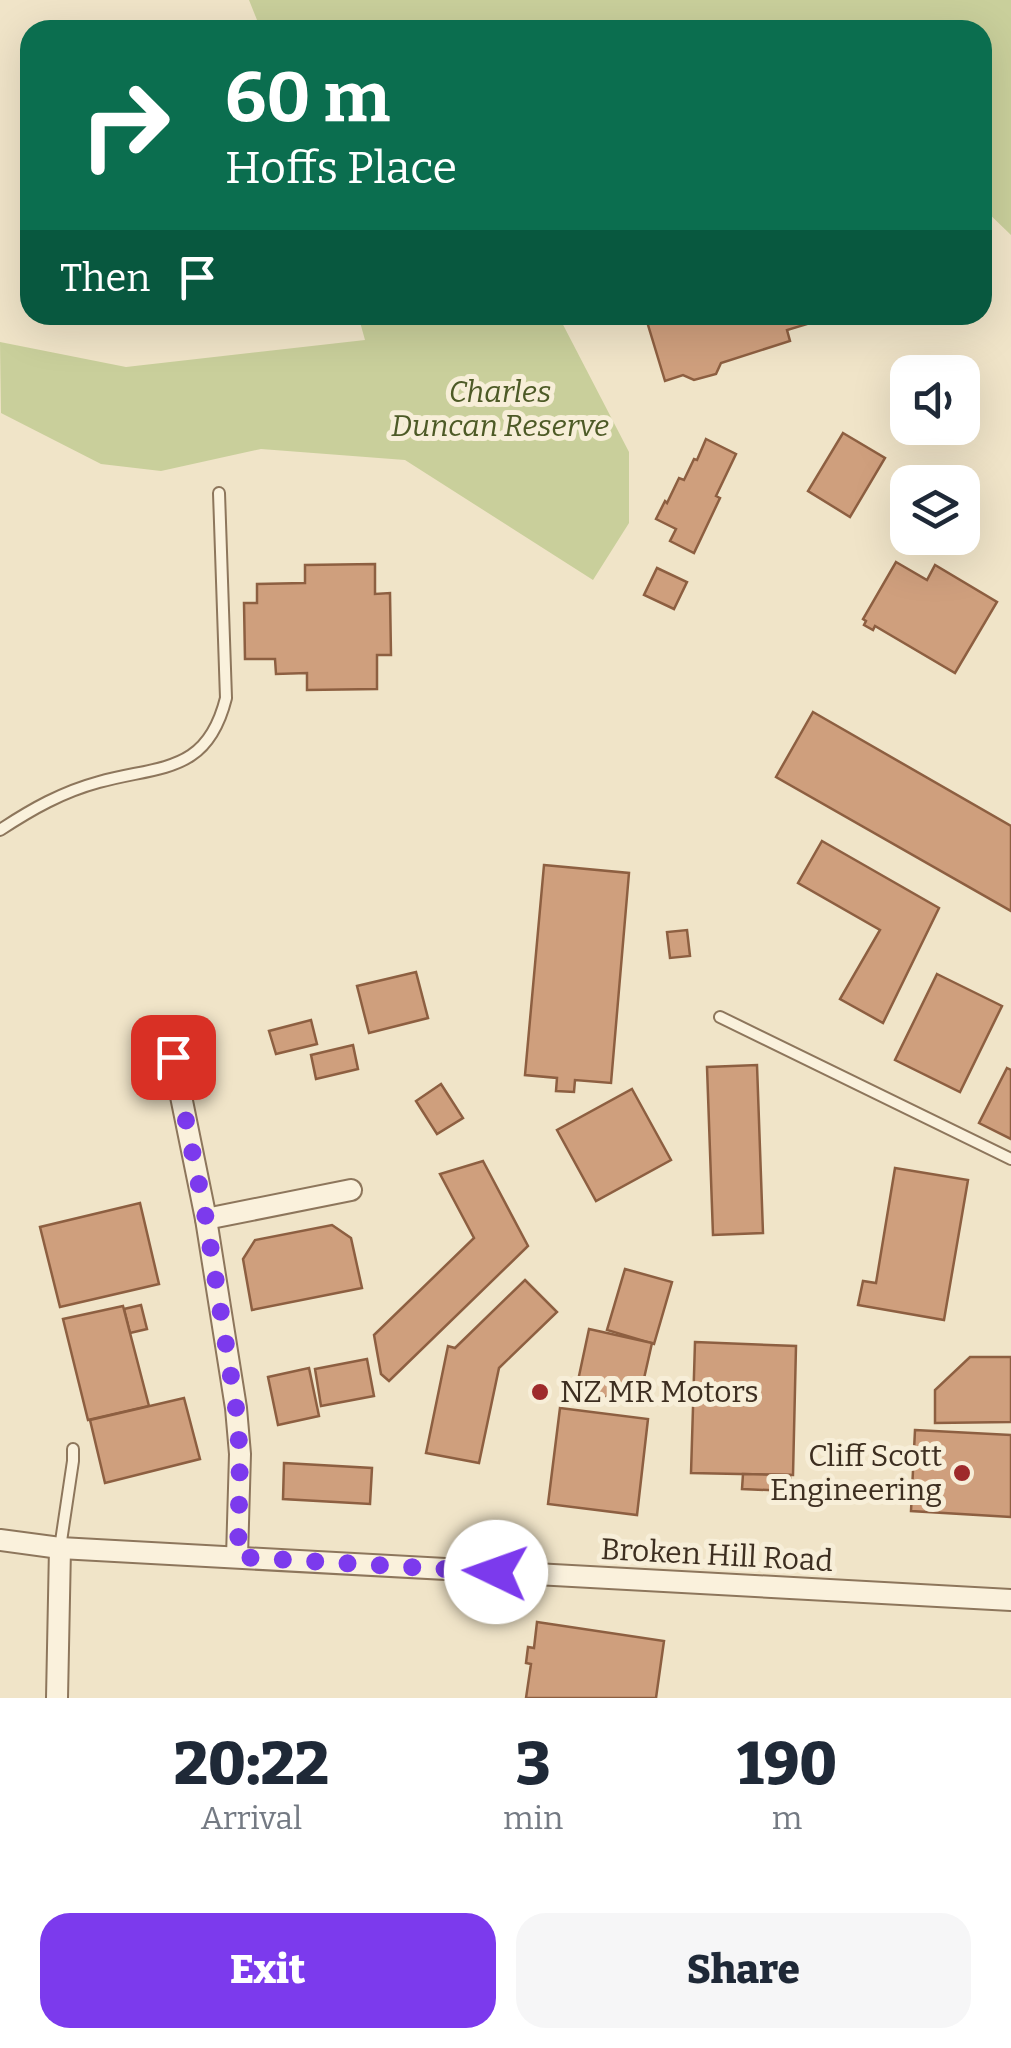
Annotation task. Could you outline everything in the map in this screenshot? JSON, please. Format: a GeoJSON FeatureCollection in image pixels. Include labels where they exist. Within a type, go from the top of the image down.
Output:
{"type":"FeatureCollection","features":[{"type":"Feature","properties":{"kind":"street"},"geometry":{"type":"LineString","coordinates":[[173,1057],[206,1219],[236,1408],[240,1454],[238,1557]]}},
{"type":"Feature","properties":{"kind":"street"},"geometry":{"type":"LineString","coordinates":[[206,1219],[351,1190]]}},
{"type":"Feature","properties":{"kind":"street","name":"Broken Hill Road"},"geometry":{"type":"LineString","coordinates":[[0,1540],[60,1548],[1011,1600]]}},
{"type":"Feature","properties":{"kind":"street"},"geometry":{"type":"LineString","coordinates":[[57,1698],[60,1548]]}},
{"type":"Feature","properties":{"kind":"lane"},"geometry":{"type":"LineString","coordinates":[[0,830],[66,792],[187,758],[220,723],[226,698],[220,492]]}},
{"type":"Feature","properties":{"kind":"lane"},"geometry":{"type":"LineString","coordinates":[[720,1018],[1011,1159]]}},
{"type":"Feature","properties":{"kind":"lane"},"geometry":{"type":"LineString","coordinates":[[60,1548],[73,1449]]}},
{"type":"Feature","properties":{"kind":"green space"},"geometry":{"type":"Polygon","coordinates":[[[249,0],[1011,0],[1011,235],[992,217],[992,20],[257,20],[249,0]]]}},
{"type":"Feature","properties":{"kind":"green space","name":"Charles Duncan Reserve"},"geometry":{"type":"Polygon","coordinates":[[[361,325],[563,325],[629,452],[629,523],[593,580],[405,460],[261,449],[161,471],[101,464],[1,413],[0,342],[126,367],[365,340],[361,325]]]}},
{"type":"Feature","properties":{"kind":"building"},"geometry":{"type":"Polygon","coordinates":[[[648,325],[804,325],[787,330],[790,341],[721,363],[716,374],[694,380],[683,375],[665,381],[648,325]]]}},
{"type":"Feature","properties":{"kind":"building"},"geometry":{"type":"Polygon","coordinates":[[[843,433],[885,458],[850,517],[808,491],[843,433]]]}},
{"type":"Feature","properties":{"kind":"building"},"geometry":{"type":"Polygon","coordinates":[[[706,439],[736,454],[694,553],[670,541],[676,529],[656,519],[679,478],[684,480],[694,459],[697,460],[706,439]]]}},
{"type":"Feature","properties":{"kind":"building"},"geometry":{"type":"Polygon","coordinates":[[[896,562],[927,580],[935,565],[997,602],[955,673],[875,626],[873,630],[864,625],[863,619],[896,562]]]}},
{"type":"Feature","properties":{"kind":"building"},"geometry":{"type":"Polygon","coordinates":[[[375,564],[375,594],[390,593],[391,655],[377,655],[377,689],[307,690],[307,673],[276,674],[275,659],[245,659],[244,603],[257,603],[257,584],[305,583],[305,565],[375,564]]]}},
{"type":"Feature","properties":{"kind":"building"},"geometry":{"type":"Polygon","coordinates":[[[657,568],[687,582],[674,609],[644,595],[657,568]]]}},
{"type":"Feature","properties":{"kind":"building"},"geometry":{"type":"Polygon","coordinates":[[[813,712],[1011,826],[1011,911],[776,777],[813,712]]]}},
{"type":"Feature","properties":{"kind":"building"},"geometry":{"type":"Polygon","coordinates":[[[822,841],[939,908],[883,1023],[840,999],[880,930],[798,883],[822,841]]]}},
{"type":"Feature","properties":{"kind":"building"},"geometry":{"type":"Polygon","coordinates":[[[544,865],[629,873],[611,1083],[575,1080],[574,1092],[556,1091],[557,1078],[525,1075],[544,865]]]}},
{"type":"Feature","properties":{"kind":"building"},"geometry":{"type":"Polygon","coordinates":[[[687,930],[690,956],[670,958],[667,932],[687,930]]]}},
{"type":"Feature","properties":{"kind":"building"},"geometry":{"type":"Polygon","coordinates":[[[416,972],[428,1018],[369,1033],[357,986],[416,972]]]}},
{"type":"Feature","properties":{"kind":"building"},"geometry":{"type":"Polygon","coordinates":[[[937,974],[1002,1006],[960,1092],[895,1060],[937,974]]]}},
{"type":"Feature","properties":{"kind":"building"},"geometry":{"type":"Polygon","coordinates":[[[311,1020],[317,1044],[276,1054],[269,1031],[311,1020]]]}},
{"type":"Feature","properties":{"kind":"building"},"geometry":{"type":"Polygon","coordinates":[[[353,1045],[358,1069],[316,1079],[311,1055],[353,1045]]]}},
{"type":"Feature","properties":{"kind":"building"},"geometry":{"type":"Polygon","coordinates":[[[757,1065],[763,1233],[713,1235],[707,1067],[757,1065]]]}},
{"type":"Feature","properties":{"kind":"building"},"geometry":{"type":"Polygon","coordinates":[[[1007,1068],[1011,1070],[1011,1139],[979,1123],[1007,1068]]]}},
{"type":"Feature","properties":{"kind":"building"},"geometry":{"type":"Polygon","coordinates":[[[441,1084],[463,1118],[437,1134],[416,1101],[441,1084]]]}},
{"type":"Feature","properties":{"kind":"building"},"geometry":{"type":"Polygon","coordinates":[[[632,1089],[671,1160],[596,1201],[557,1130],[632,1089]]]}},
{"type":"Feature","properties":{"kind":"building"},"geometry":{"type":"Polygon","coordinates":[[[483,1161],[528,1246],[389,1381],[381,1374],[374,1335],[474,1238],[440,1174],[483,1161]]]}},
{"type":"Feature","properties":{"kind":"building"},"geometry":{"type":"Polygon","coordinates":[[[895,1168],[968,1180],[944,1320],[858,1305],[863,1281],[876,1283],[895,1168]]]}},
{"type":"Feature","properties":{"kind":"building"},"geometry":{"type":"Polygon","coordinates":[[[140,1203],[159,1284],[60,1307],[40,1227],[140,1203]]]}},
{"type":"Feature","properties":{"kind":"building"},"geometry":{"type":"Polygon","coordinates":[[[332,1225],[351,1238],[362,1288],[252,1310],[243,1259],[255,1240],[332,1225]]]}},
{"type":"Feature","properties":{"kind":"building"},"geometry":{"type":"Polygon","coordinates":[[[625,1269],[672,1282],[654,1344],[607,1330],[625,1269]]]}},
{"type":"Feature","properties":{"kind":"building"},"geometry":{"type":"Polygon","coordinates":[[[525,1280],[557,1312],[499,1368],[479,1463],[426,1453],[448,1346],[455,1348],[525,1280]]]}},
{"type":"Feature","properties":{"kind":"building"},"geometry":{"type":"Polygon","coordinates":[[[141,1305],[147,1329],[130,1333],[124,1309],[141,1305]]]}},
{"type":"Feature","properties":{"kind":"building"},"geometry":{"type":"Polygon","coordinates":[[[123,1306],[149,1406],[88,1420],[63,1319],[123,1306]]]}},
{"type":"Feature","properties":{"kind":"building"},"geometry":{"type":"Polygon","coordinates":[[[589,1329],[652,1343],[638,1405],[576,1390],[589,1329]]]}},
{"type":"Feature","properties":{"kind":"building"},"geometry":{"type":"Polygon","coordinates":[[[695,1342],[796,1346],[793,1475],[691,1473],[695,1342]]]}},
{"type":"Feature","properties":{"kind":"building"},"geometry":{"type":"Polygon","coordinates":[[[970,1357],[1011,1357],[1011,1422],[935,1423],[935,1390],[970,1357]]]}},
{"type":"Feature","properties":{"kind":"building"},"geometry":{"type":"Polygon","coordinates":[[[367,1359],[374,1396],[321,1406],[315,1369],[367,1359]]]}},
{"type":"Feature","properties":{"kind":"building"},"geometry":{"type":"Polygon","coordinates":[[[309,1368],[319,1416],[278,1425],[268,1377],[309,1368]]]}},
{"type":"Feature","properties":{"kind":"building"},"geometry":{"type":"Polygon","coordinates":[[[184,1398],[200,1459],[105,1483],[90,1420],[184,1398]]]}},
{"type":"Feature","properties":{"kind":"building"},"geometry":{"type":"Polygon","coordinates":[[[560,1408],[648,1419],[637,1515],[548,1504],[560,1408]]]}},
{"type":"Feature","properties":{"kind":"building","name":"Cliff Scott Engineering"},"geometry":{"type":"Polygon","coordinates":[[[915,1430],[1011,1435],[1011,1517],[911,1511],[915,1430]]]}},
{"type":"Feature","properties":{"kind":"building"},"geometry":{"type":"Polygon","coordinates":[[[284,1463],[372,1468],[370,1504],[283,1499],[284,1463]]]}},
{"type":"Feature","properties":{"kind":"building"},"geometry":{"type":"Polygon","coordinates":[[[743,1474],[790,1475],[790,1491],[742,1489],[743,1474]]]}},
{"type":"Feature","properties":{"kind":"building"},"geometry":{"type":"Polygon","coordinates":[[[537,1622],[664,1641],[656,1698],[526,1698],[531,1664],[526,1663],[528,1647],[534,1648],[537,1622]]]}},
{"type":"Feature","properties":{"kind":"place","name":"NZ MR Motors"},"geometry":{"type":"Point","coordinates":[540,1392]}},
{"type":"Feature","properties":{"kind":"place","name":"Cliff Scott Engineering"},"geometry":{"type":"Point","coordinates":[962,1473]}},
{"type":"Feature","properties":{"kind":"route"},"geometry":{"type":"LineString","coordinates":[[173,1057],[206,1219],[236,1408],[240,1454],[238,1557],[496,1572]]}}]}
